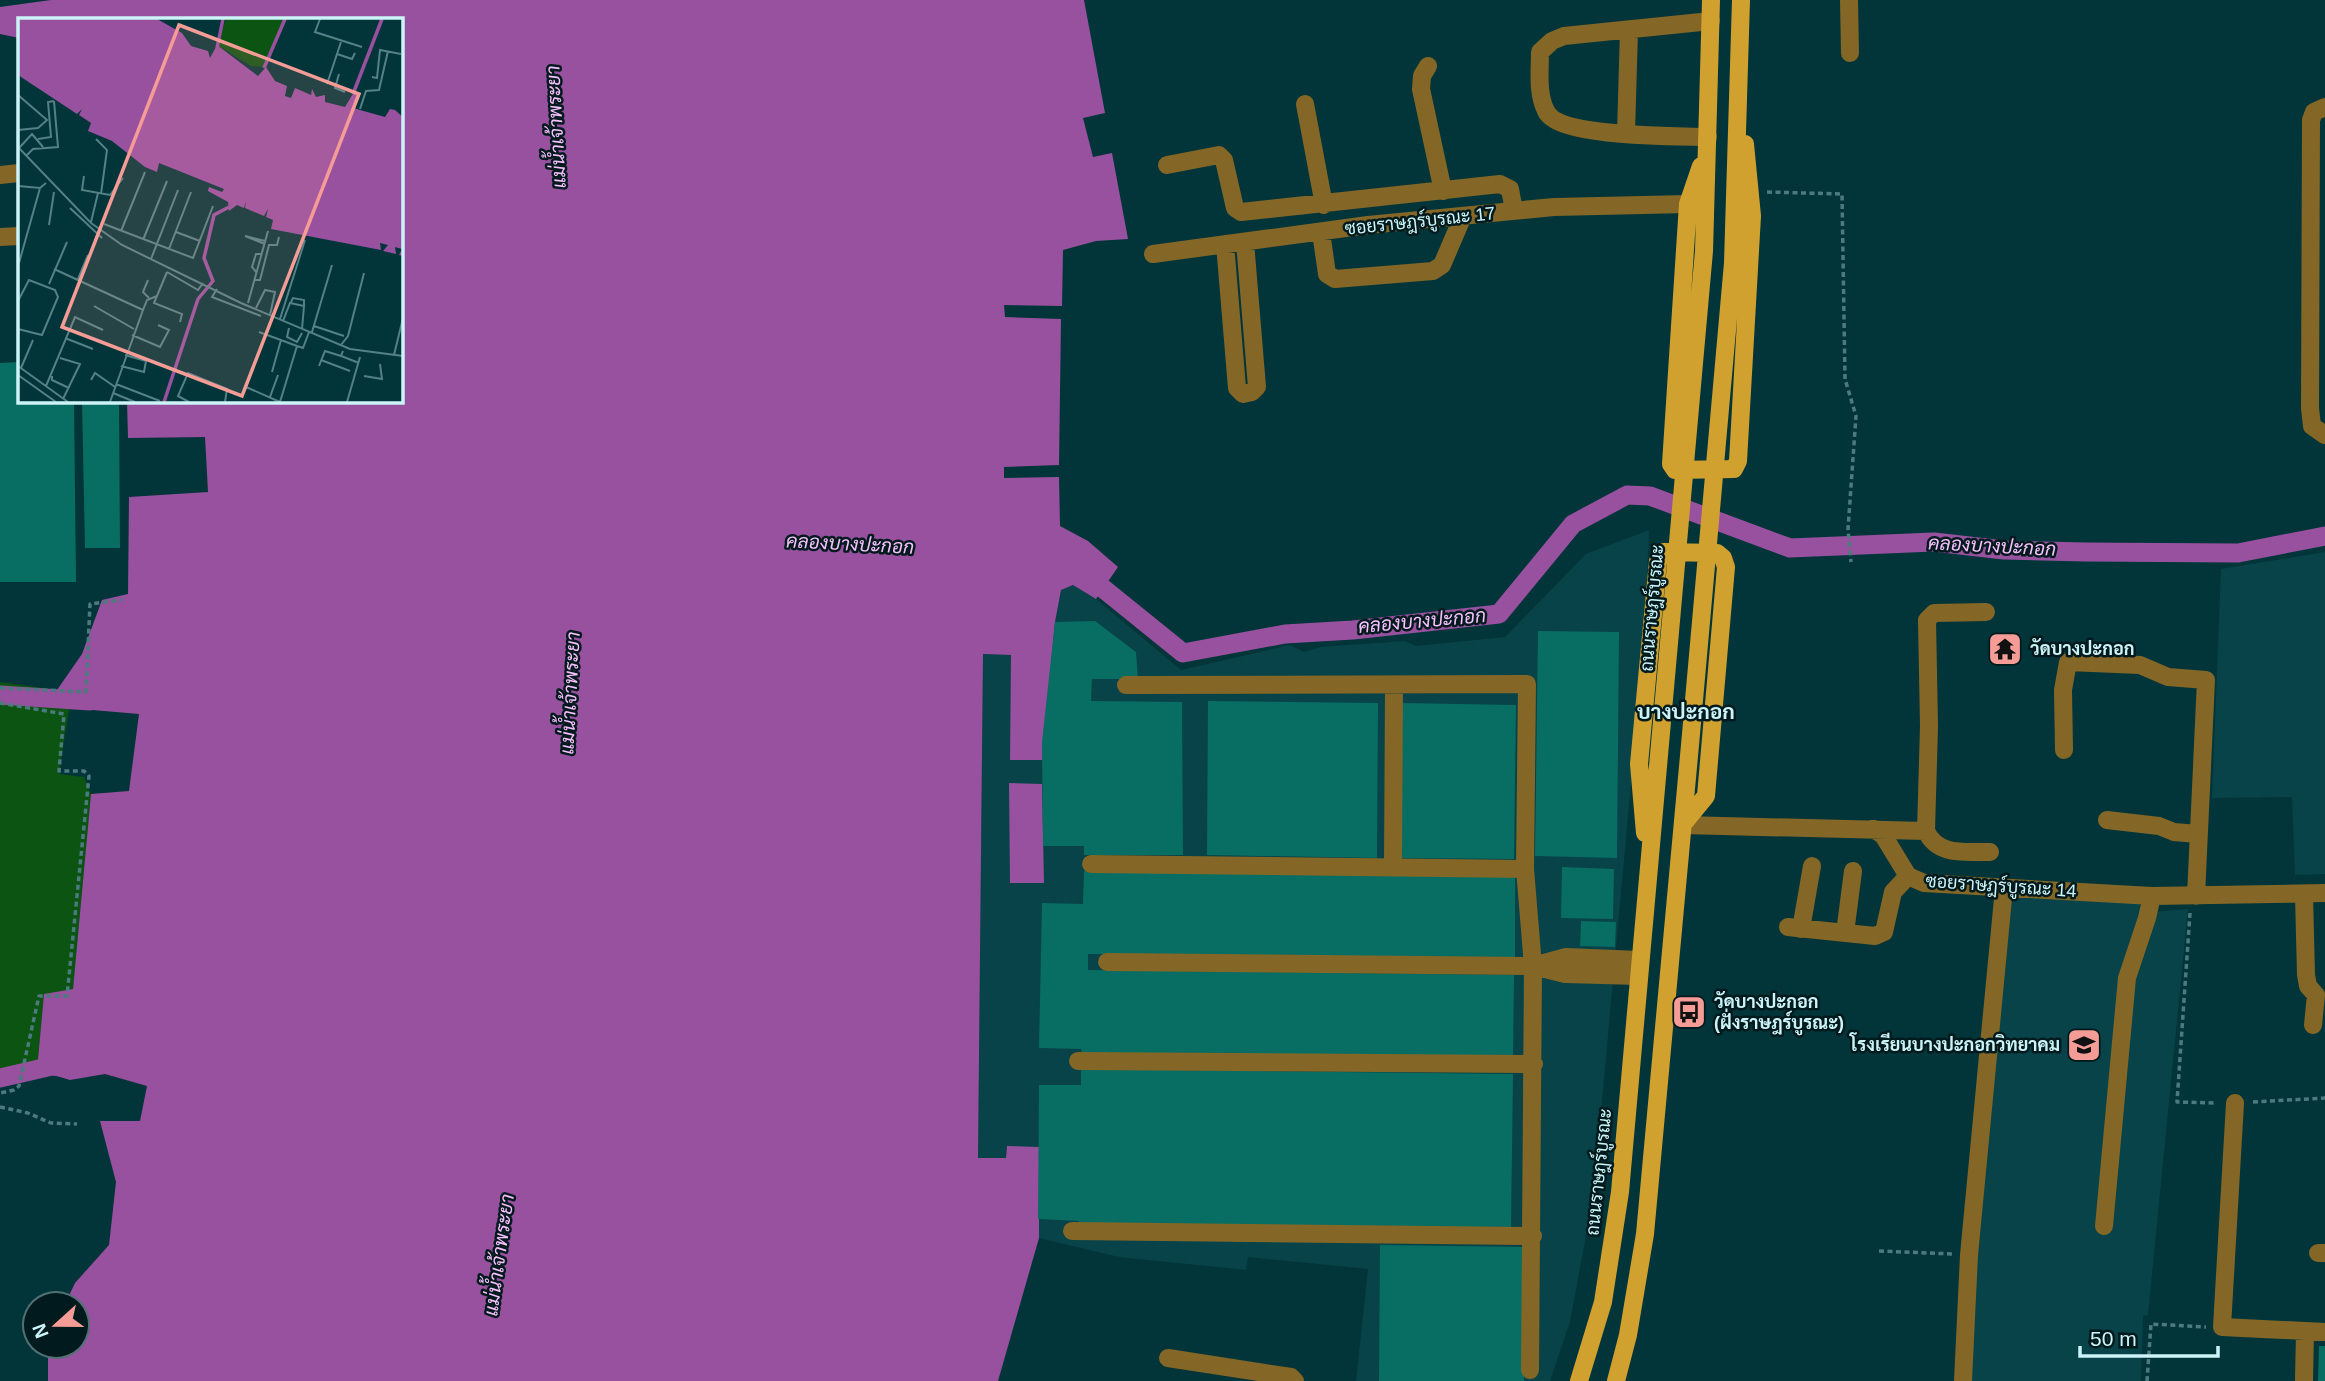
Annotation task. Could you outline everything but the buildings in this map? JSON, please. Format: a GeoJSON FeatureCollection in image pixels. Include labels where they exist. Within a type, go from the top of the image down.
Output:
{"type":"FeatureCollection","features":[{"type":"Feature","properties":{"kind":"main road","name":"ถนนราษฎร์บูรณะ"},"geometry":{"type":"LineString","coordinates":[[1579,1381],[1603,1302],[1620,1192],[1704,251],[1711,0]]}},
{"type":"Feature","properties":{"kind":"main road"},"geometry":{"type":"LineString","coordinates":[[1616,1381],[1628,1335],[1645,1234],[1683,825],[1733,263],[1741,0]]}},
{"type":"Feature","properties":{"kind":"main road"},"geometry":{"type":"LineString","coordinates":[[1708,143],[1688,204],[1671,464],[1675,470],[1734,469],[1738,461],[1752,216],[1738,82]]}},
{"type":"Feature","properties":{"kind":"main road"},"geometry":{"type":"LineString","coordinates":[[1649,878],[1639,764],[1658,561],[1664,552],[1717,554],[1723,558],[1726,567],[1706,796],[1683,825]]}},
{"type":"Feature","properties":{"kind":"street"},"geometry":{"type":"LineString","coordinates":[[1849,0],[1850,53]]}},
{"type":"Feature","properties":{"kind":"street"},"geometry":{"type":"LineString","coordinates":[[1708,143],[1586,131],[1556,122],[1546,114],[1540,93],[1540,52],[1552,41],[1564,36],[1710,21]]}},
{"type":"Feature","properties":{"kind":"street"},"geometry":{"type":"LineString","coordinates":[[1626,133],[1629,30]]}},
{"type":"Feature","properties":{"kind":"street"},"geometry":{"type":"LineString","coordinates":[[1428,66],[1422,76],[1421,89],[1443,191]]}},
{"type":"Feature","properties":{"kind":"street"},"geometry":{"type":"LineString","coordinates":[[1305,104],[1324,205]]}},
{"type":"Feature","properties":{"kind":"street"},"geometry":{"type":"LineString","coordinates":[[2325,107],[2314,112],[2311,120],[2310,408],[2312,426],[2325,435]]}},
{"type":"Feature","properties":{"kind":"street"},"geometry":{"type":"LineString","coordinates":[[1167,165],[1219,155],[1224,160],[1235,208],[1241,212],[1500,184],[1510,190],[1514,211]]}},
{"type":"Feature","properties":{"kind":"street"},"geometry":{"type":"LineString","coordinates":[[0,175],[18,173]]}},
{"type":"Feature","properties":{"kind":"street","name":"ซอยราษฎร์บูรณะ 17"},"geometry":{"type":"LineString","coordinates":[[1153,254],[1321,232],[1554,207],[1688,204]]}},
{"type":"Feature","properties":{"kind":"street"},"geometry":{"type":"LineString","coordinates":[[1321,232],[1327,274],[1335,279],[1433,271],[1442,265],[1463,216]]}},
{"type":"Feature","properties":{"kind":"street"},"geometry":{"type":"LineString","coordinates":[[0,237],[18,236]]}},
{"type":"Feature","properties":{"kind":"street"},"geometry":{"type":"LineString","coordinates":[[1225,244],[1237,388],[1243,394],[1252,392],[1257,387],[1245,242]]}},
{"type":"Feature","properties":{"kind":"street"},"geometry":{"type":"LineString","coordinates":[[1986,612],[1934,612],[1927,620],[1929,726],[1926,831],[1931,842],[1941,849],[1990,852]]}},
{"type":"Feature","properties":{"kind":"street"},"geometry":{"type":"LineString","coordinates":[[2064,750],[2063,690],[2067,662],[2140,665],[2168,677],[2206,680],[2193,897]]}},
{"type":"Feature","properties":{"kind":"street"},"geometry":{"type":"LineString","coordinates":[[1126,685],[1527,684],[1525,869],[1534,966],[1530,1370]]}},
{"type":"Feature","properties":{"kind":"street"},"geometry":{"type":"LineString","coordinates":[[1393,866],[1394,686]]}},
{"type":"Feature","properties":{"kind":"street"},"geometry":{"type":"LineString","coordinates":[[2107,820],[2198,834]]}},
{"type":"Feature","properties":{"kind":"street"},"geometry":{"type":"LineString","coordinates":[[1683,825],[1926,831]]}},
{"type":"Feature","properties":{"kind":"street","name":"ซอยราษฎร์บูรณะ 14"},"geometry":{"type":"LineString","coordinates":[[1873,829],[1883,835],[1908,876],[1924,883],[2152,896],[2325,894]]}},
{"type":"Feature","properties":{"kind":"street"},"geometry":{"type":"LineString","coordinates":[[1091,864],[1525,869]]}},
{"type":"Feature","properties":{"kind":"street"},"geometry":{"type":"LineString","coordinates":[[1812,866],[1795,928],[1875,936],[1884,932],[1893,892],[1908,876]]}},
{"type":"Feature","properties":{"kind":"street"},"geometry":{"type":"LineString","coordinates":[[1845,933],[1853,871]]}},
{"type":"Feature","properties":{"kind":"street"},"geometry":{"type":"LineString","coordinates":[[1964,1381],[1969,1255],[2004,888]]}},
{"type":"Feature","properties":{"kind":"street"},"geometry":{"type":"LineString","coordinates":[[2304,895],[2306,975],[2308,986],[2316,995],[2313,1025]]}},
{"type":"Feature","properties":{"kind":"street"},"geometry":{"type":"LineString","coordinates":[[2104,1226],[2127,978],[2152,896]]}},
{"type":"Feature","properties":{"kind":"street"},"geometry":{"type":"LineString","coordinates":[[1107,962],[1534,966],[1565,974],[1640,968]]}},
{"type":"Feature","properties":{"kind":"street"},"geometry":{"type":"LineString","coordinates":[[1078,1061],[1534,1064]]}},
{"type":"Feature","properties":{"kind":"street"},"geometry":{"type":"LineString","coordinates":[[2235,1103],[2222,1327],[2325,1332]]}},
{"type":"Feature","properties":{"kind":"street"},"geometry":{"type":"LineString","coordinates":[[1072,1231],[1533,1236]]}},
{"type":"Feature","properties":{"kind":"street"},"geometry":{"type":"LineString","coordinates":[[2299,1376],[2305,1331]]}},
{"type":"Feature","properties":{"kind":"street"},"geometry":{"type":"LineString","coordinates":[[1168,1358],[1291,1377],[1295,1381]]}},
{"type":"Feature","properties":{"kind":"path"},"geometry":{"type":"LineString","coordinates":[[1750,192],[1842,194],[1845,379],[1856,416],[1848,529],[1851,562]]}},
{"type":"Feature","properties":{"kind":"path"},"geometry":{"type":"LineString","coordinates":[[0,688],[86,692],[90,604],[122,600]]}},
{"type":"Feature","properties":{"kind":"path"},"geometry":{"type":"LineString","coordinates":[[0,703],[64,714],[59,771],[84,771],[89,776],[67,996],[39,996],[19,1086],[0,1093]]}},
{"type":"Feature","properties":{"kind":"path"},"geometry":{"type":"LineString","coordinates":[[2193,897],[2177,1102],[2235,1103],[2325,1098]]}},
{"type":"Feature","properties":{"kind":"path"},"geometry":{"type":"LineString","coordinates":[[0,1107],[28,1113],[51,1123],[78,1124]]}},
{"type":"Feature","properties":{"kind":"path"},"geometry":{"type":"LineString","coordinates":[[1879,1251],[1969,1255]]}},
{"type":"Feature","properties":{"kind":"path"},"geometry":{"type":"LineString","coordinates":[[2147,1381],[2151,1324],[2222,1327]]}},
{"type":"Feature","properties":{"kind":"shaded area"},"geometry":{"type":"Polygon","coordinates":[[[1649,530],[1645,630],[1601,1112],[1585,1241],[1570,1322],[1550,1381],[1356,1381],[1368,1269],[1248,1257],[1246,1270],[1119,1257],[1039,1238],[1038,1219],[1007,1147],[1006,1158],[978,1158],[983,654],[1011,655],[1011,759],[1042,742],[1061,590],[1073,585],[1096,599],[1181,670],[1290,645],[1304,652],[1320,647],[1405,641],[1416,646],[1505,637],[1586,554],[1649,530]]]}},
{"type":"Feature","properties":{"kind":"shaded area"},"geometry":{"type":"Polygon","coordinates":[[[2325,552],[2325,874],[2295,875],[2292,797],[2212,798],[2221,569],[2325,552]]]}},
{"type":"Feature","properties":{"kind":"shaded area","name":"โรงเรียนบางปะกอกวิทยาคม"},"geometry":{"type":"Polygon","coordinates":[[[2009,896],[2134,902],[2154,912],[2188,909],[2148,1315],[2143,1316],[2141,1381],[1969,1381],[1976,1242],[2009,896]]]}},
{"type":"Feature","properties":{"kind":"green space"},"geometry":{"type":"Polygon","coordinates":[[[0,682],[57,690],[69,708],[59,774],[84,777],[91,794],[73,989],[44,995],[37,1070],[0,1084],[0,682]]]}},
{"type":"Feature","properties":{"kind":"water","name":"แม่น้ำเจ้าพระยา"},"geometry":{"type":"Polygon","coordinates":[[[51,0],[1084,0],[1105,113],[1083,118],[1093,157],[1112,153],[1128,239],[1096,241],[1063,250],[1062,306],[1004,305],[1005,317],[1061,319],[1059,465],[1004,467],[1004,478],[1059,477],[1060,526],[1088,541],[1118,567],[1096,599],[1073,585],[1061,590],[1055,622],[1042,760],[1010,760],[1011,655],[983,654],[978,1158],[1006,1158],[1007,1146],[1039,1147],[1039,1238],[998,1381],[48,1381],[48,1360],[91,1360],[91,1290],[72,1290],[109,1245],[116,1182],[100,1121],[140,1121],[147,1086],[105,1074],[70,1080],[37,1070],[44,994],[73,989],[91,794],[129,791],[139,714],[69,708],[57,690],[82,654],[102,600],[128,594],[129,497],[208,492],[205,437],[128,438],[127,402],[402,402],[402,18],[18,18],[18,38],[0,34],[0,7],[51,0]]]}},
{"type":"Feature","properties":{"kind":"water"},"geometry":{"type":"Polygon","coordinates":[[[1009,783],[1042,784],[1044,883],[1010,883],[1009,783]]]}},
{"type":"Feature","properties":{"kind":"waterway","name":"คลองบางปะกอก"},"geometry":{"type":"LineString","coordinates":[[1084,573],[1183,653],[1285,634],[1353,630],[1499,614],[1573,524],[1627,495],[1650,496],[1790,548],[1934,542],[2004,550],[2238,553],[2325,536]]}},
{"type":"Feature","properties":{"kind":"waterway"},"geometry":{"type":"LineString","coordinates":[[0,695],[90,701]]}},
{"type":"Feature","properties":{"kind":"waterway"},"geometry":{"type":"LineString","coordinates":[[0,1078],[52,1066],[61,1067]]}},
{"type":"Feature","properties":{"kind":"place","name":"วัดบางปะกอก"},"geometry":{"type":"Point","coordinates":[2005,649]}},
{"type":"Feature","properties":{"kind":"place","name":"วัดบางปะกอก (ฝั่งราษฎร์บูรณะ)"},"geometry":{"type":"Point","coordinates":[1689,1012]}},
{"type":"Feature","properties":{"kind":"place","name":"โรงเรียนบางปะกอกวิทยาคม"},"geometry":{"type":"Point","coordinates":[2084,1045]}},
{"type":"Feature","properties":{"kind":"district","name":"บางปะกอก"},"geometry":{"type":"Point","coordinates":[1686,711]}}]}
